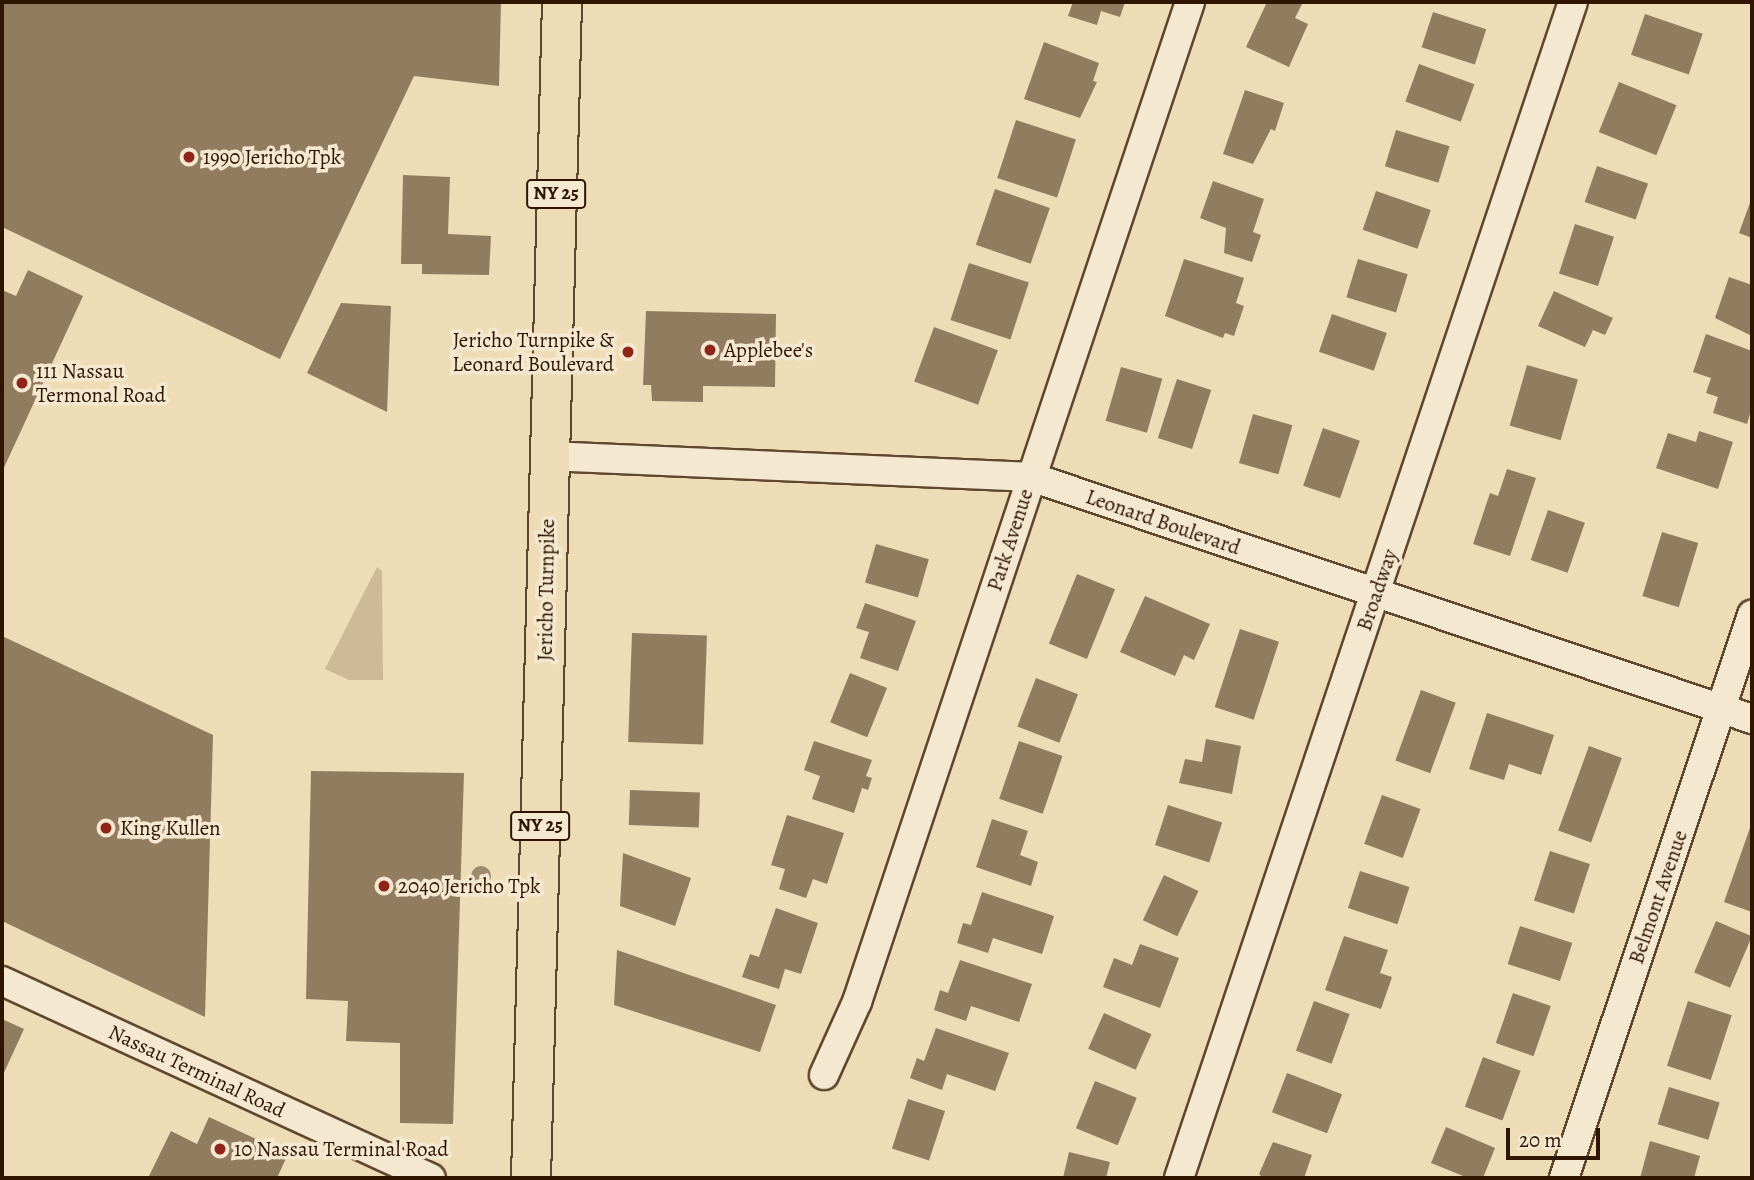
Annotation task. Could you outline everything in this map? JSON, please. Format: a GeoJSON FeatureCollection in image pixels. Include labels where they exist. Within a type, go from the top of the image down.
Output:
{"type":"FeatureCollection","features":[{"type":"Feature","properties":{"kind":"main road","name":"Jericho Turnpike"},"geometry":{"type":"LineString","coordinates":[[531,1178],[562,2]]}},
{"type":"Feature","properties":{"kind":"street","name":"Park Avenue"},"geometry":{"type":"LineString","coordinates":[[824,1075],[857,1003],[1191,2]]}},
{"type":"Feature","properties":{"kind":"street","name":"Broadway"},"geometry":{"type":"LineString","coordinates":[[1179,1178],[1573,2]]}},
{"type":"Feature","properties":{"kind":"street","name":"Leonard Boulevard"},"geometry":{"type":"LineString","coordinates":[[550,456],[1031,477],[1752,719]]}},
{"type":"Feature","properties":{"kind":"street","name":"Belmont Avenue"},"geometry":{"type":"LineString","coordinates":[[1564,1178],[1752,615]]}},
{"type":"Feature","properties":{"kind":"street","name":"Nassau Terminal Road"},"geometry":{"type":"LineString","coordinates":[[2,981],[431,1178]]}},
{"type":"Feature","properties":{"kind":"shaded area"},"geometry":{"type":"Polygon","coordinates":[[[377,567],[382,571],[383,680],[349,680],[325,669],[377,567]]]}},
{"type":"Feature","properties":{"kind":"building","name":"1990 Jericho Tpk"},"geometry":{"type":"Polygon","coordinates":[[[2,2],[501,2],[499,86],[414,76],[280,359],[2,227],[2,2]]]}},
{"type":"Feature","properties":{"kind":"building"},"geometry":{"type":"Polygon","coordinates":[[[1073,2],[1125,2],[1120,17],[1101,11],[1097,25],[1068,16],[1073,2]]]}},
{"type":"Feature","properties":{"kind":"building"},"geometry":{"type":"Polygon","coordinates":[[[1267,2],[1303,2],[1295,18],[1308,24],[1289,67],[1246,47],[1267,2]]]}},
{"type":"Feature","properties":{"kind":"building"},"geometry":{"type":"Polygon","coordinates":[[[1433,12],[1486,29],[1475,64],[1422,47],[1433,12]]]}},
{"type":"Feature","properties":{"kind":"building"},"geometry":{"type":"Polygon","coordinates":[[[1645,14],[1703,34],[1689,75],[1631,55],[1645,14]]]}},
{"type":"Feature","properties":{"kind":"building"},"geometry":{"type":"Polygon","coordinates":[[[1044,42],[1099,63],[1093,81],[1097,82],[1080,118],[1024,99],[1044,42]]]}},
{"type":"Feature","properties":{"kind":"building"},"geometry":{"type":"Polygon","coordinates":[[[1419,64],[1474,84],[1461,122],[1405,102],[1419,64]]]}},
{"type":"Feature","properties":{"kind":"building"},"geometry":{"type":"Polygon","coordinates":[[[1619,82],[1676,105],[1656,155],[1599,132],[1619,82]]]}},
{"type":"Feature","properties":{"kind":"building"},"geometry":{"type":"Polygon","coordinates":[[[1245,90],[1284,103],[1275,131],[1271,129],[1253,164],[1223,154],[1245,90]]]}},
{"type":"Feature","properties":{"kind":"building"},"geometry":{"type":"Polygon","coordinates":[[[1016,120],[1076,139],[1057,197],[997,178],[1016,120]]]}},
{"type":"Feature","properties":{"kind":"building"},"geometry":{"type":"Polygon","coordinates":[[[1396,130],[1450,146],[1438,183],[1385,166],[1396,130]]]}},
{"type":"Feature","properties":{"kind":"building"},"geometry":{"type":"Polygon","coordinates":[[[1597,166],[1648,184],[1636,220],[1585,202],[1597,166]]]}},
{"type":"Feature","properties":{"kind":"building"},"geometry":{"type":"Polygon","coordinates":[[[403,175],[450,177],[448,234],[491,236],[489,275],[422,274],[422,264],[401,264],[403,175]]]}},
{"type":"Feature","properties":{"kind":"building"},"geometry":{"type":"Polygon","coordinates":[[[1213,181],[1264,199],[1253,232],[1261,235],[1252,262],[1224,253],[1226,228],[1200,218],[1213,181]]]}},
{"type":"Feature","properties":{"kind":"building"},"geometry":{"type":"Polygon","coordinates":[[[995,189],[1050,208],[1031,264],[976,245],[995,189]]]}},
{"type":"Feature","properties":{"kind":"building"},"geometry":{"type":"Polygon","coordinates":[[[1376,191],[1431,210],[1417,249],[1363,230],[1376,191]]]}},
{"type":"Feature","properties":{"kind":"building"},"geometry":{"type":"Polygon","coordinates":[[[1752,197],[1752,238],[1739,233],[1752,197]]]}},
{"type":"Feature","properties":{"kind":"building"},"geometry":{"type":"Polygon","coordinates":[[[1575,224],[1614,237],[1598,286],[1559,273],[1575,224]]]}},
{"type":"Feature","properties":{"kind":"building"},"geometry":{"type":"Polygon","coordinates":[[[1184,259],[1244,278],[1236,303],[1244,306],[1234,336],[1225,333],[1223,338],[1165,316],[1184,259]]]}},
{"type":"Feature","properties":{"kind":"building"},"geometry":{"type":"Polygon","coordinates":[[[1358,259],[1408,274],[1396,312],[1346,297],[1358,259]]]}},
{"type":"Feature","properties":{"kind":"building"},"geometry":{"type":"Polygon","coordinates":[[[969,263],[1029,282],[1010,340],[950,320],[969,263]]]}},
{"type":"Feature","properties":{"kind":"building","name":"111 Nassau Termonal Road"},"geometry":{"type":"Polygon","coordinates":[[[28,270],[83,296],[2,472],[2,290],[16,296],[28,270]]]}},
{"type":"Feature","properties":{"kind":"building"},"geometry":{"type":"Polygon","coordinates":[[[1729,277],[1752,285],[1752,336],[1715,318],[1729,277]]]}},
{"type":"Feature","properties":{"kind":"building"},"geometry":{"type":"Polygon","coordinates":[[[1554,291],[1613,318],[1605,335],[1593,330],[1585,347],[1538,326],[1554,291]]]}},
{"type":"Feature","properties":{"kind":"building"},"geometry":{"type":"Polygon","coordinates":[[[341,303],[391,306],[387,412],[307,373],[341,303]]]}},
{"type":"Feature","properties":{"kind":"building","name":"Applebee's"},"geometry":{"type":"Polygon","coordinates":[[[646,311],[776,314],[775,387],[703,386],[703,402],[652,401],[651,385],[643,385],[646,311]]]}},
{"type":"Feature","properties":{"kind":"building"},"geometry":{"type":"Polygon","coordinates":[[[1332,314],[1387,333],[1374,371],[1319,352],[1332,314]]]}},
{"type":"Feature","properties":{"kind":"building"},"geometry":{"type":"Polygon","coordinates":[[[934,327],[998,350],[978,405],[914,382],[934,327]]]}},
{"type":"Feature","properties":{"kind":"building"},"geometry":{"type":"Polygon","coordinates":[[[1706,334],[1752,351],[1752,407],[1747,424],[1713,413],[1718,397],[1706,393],[1711,378],[1693,372],[1706,334]]]}},
{"type":"Feature","properties":{"kind":"building"},"geometry":{"type":"Polygon","coordinates":[[[1527,365],[1578,380],[1561,440],[1510,426],[1527,365]]]}},
{"type":"Feature","properties":{"kind":"building"},"geometry":{"type":"Polygon","coordinates":[[[1121,367],[1162,379],[1147,433],[1106,421],[1121,367]]]}},
{"type":"Feature","properties":{"kind":"building"},"geometry":{"type":"Polygon","coordinates":[[[1177,379],[1211,390],[1192,449],[1158,438],[1177,379]]]}},
{"type":"Feature","properties":{"kind":"building"},"geometry":{"type":"Polygon","coordinates":[[[1253,414],[1292,425],[1278,474],[1239,463],[1253,414]]]}},
{"type":"Feature","properties":{"kind":"building"},"geometry":{"type":"Polygon","coordinates":[[[1323,428],[1360,441],[1340,498],[1303,486],[1323,428]]]}},
{"type":"Feature","properties":{"kind":"building"},"geometry":{"type":"Polygon","coordinates":[[[1699,431],[1733,442],[1718,489],[1656,468],[1668,433],[1696,442],[1699,431]]]}},
{"type":"Feature","properties":{"kind":"building"},"geometry":{"type":"Polygon","coordinates":[[[1507,469],[1536,478],[1510,556],[1473,544],[1490,493],[1498,496],[1507,469]]]}},
{"type":"Feature","properties":{"kind":"building"},"geometry":{"type":"Polygon","coordinates":[[[1548,510],[1585,523],[1568,573],[1531,560],[1548,510]]]}},
{"type":"Feature","properties":{"kind":"building"},"geometry":{"type":"Polygon","coordinates":[[[1662,532],[1698,543],[1679,607],[1642,596],[1662,532]]]}},
{"type":"Feature","properties":{"kind":"building"},"geometry":{"type":"Polygon","coordinates":[[[876,544],[929,559],[918,598],[865,582],[876,544]]]}},
{"type":"Feature","properties":{"kind":"building"},"geometry":{"type":"Polygon","coordinates":[[[1077,574],[1115,589],[1087,659],[1049,644],[1077,574]]]}},
{"type":"Feature","properties":{"kind":"building"},"geometry":{"type":"Polygon","coordinates":[[[1145,596],[1210,624],[1194,660],[1184,655],[1175,676],[1120,652],[1145,596]]]}},
{"type":"Feature","properties":{"kind":"building"},"geometry":{"type":"Polygon","coordinates":[[[865,603],[916,621],[898,671],[860,658],[869,632],[856,628],[865,603]]]}},
{"type":"Feature","properties":{"kind":"building"},"geometry":{"type":"Polygon","coordinates":[[[1240,629],[1279,642],[1254,720],[1215,707],[1240,629]]]}},
{"type":"Feature","properties":{"kind":"building"},"geometry":{"type":"Polygon","coordinates":[[[632,633],[707,636],[703,745],[628,742],[632,633]]]}},
{"type":"Feature","properties":{"kind":"building","name":"King Kullen"},"geometry":{"type":"Polygon","coordinates":[[[2,636],[213,735],[205,1017],[2,921],[2,636]]]}},
{"type":"Feature","properties":{"kind":"building"},"geometry":{"type":"Polygon","coordinates":[[[850,673],[887,688],[867,737],[830,722],[850,673]]]}},
{"type":"Feature","properties":{"kind":"building"},"geometry":{"type":"Polygon","coordinates":[[[1036,678],[1078,694],[1059,743],[1017,727],[1036,678]]]}},
{"type":"Feature","properties":{"kind":"building"},"geometry":{"type":"Polygon","coordinates":[[[1421,690],[1456,703],[1430,773],[1395,760],[1421,690]]]}},
{"type":"Feature","properties":{"kind":"building"},"geometry":{"type":"Polygon","coordinates":[[[1487,713],[1554,735],[1541,775],[1509,764],[1504,780],[1469,769],[1487,713]]]}},
{"type":"Feature","properties":{"kind":"building"},"geometry":{"type":"Polygon","coordinates":[[[1206,739],[1241,746],[1232,794],[1179,783],[1185,759],[1202,762],[1206,739]]]}},
{"type":"Feature","properties":{"kind":"building"},"geometry":{"type":"Polygon","coordinates":[[[814,741],[872,760],[866,776],[872,778],[868,790],[862,788],[854,813],[812,799],[820,776],[804,770],[814,741]]]}},
{"type":"Feature","properties":{"kind":"building"},"geometry":{"type":"Polygon","coordinates":[[[1019,741],[1062,756],[1043,814],[999,799],[1019,741]]]}},
{"type":"Feature","properties":{"kind":"building"},"geometry":{"type":"Polygon","coordinates":[[[1589,746],[1622,758],[1591,843],[1558,831],[1589,746]]]}},
{"type":"Feature","properties":{"kind":"building","name":"2040 Jericho Tpk"},"geometry":{"type":"Polygon","coordinates":[[[311,771],[464,773],[453,1124],[400,1123],[400,1043],[346,1041],[348,1001],[306,999],[311,771]]]}},
{"type":"Feature","properties":{"kind":"building"},"geometry":{"type":"Polygon","coordinates":[[[630,790],[700,792],[699,827],[629,825],[630,790]]]}},
{"type":"Feature","properties":{"kind":"building"},"geometry":{"type":"Polygon","coordinates":[[[1382,795],[1421,809],[1403,858],[1364,844],[1382,795]]]}},
{"type":"Feature","properties":{"kind":"building"},"geometry":{"type":"Polygon","coordinates":[[[1168,805],[1222,823],[1209,863],[1155,845],[1168,805]]]}},
{"type":"Feature","properties":{"kind":"building"},"geometry":{"type":"Polygon","coordinates":[[[787,815],[844,833],[827,884],[813,879],[806,898],[779,889],[785,869],[771,865],[787,815]]]}},
{"type":"Feature","properties":{"kind":"building"},"geometry":{"type":"Polygon","coordinates":[[[992,819],[1028,831],[1020,855],[1038,862],[1031,886],[976,867],[992,819]]]}},
{"type":"Feature","properties":{"kind":"building"},"geometry":{"type":"Polygon","coordinates":[[[1752,822],[1752,912],[1724,902],[1752,822]]]}},
{"type":"Feature","properties":{"kind":"building"},"geometry":{"type":"Polygon","coordinates":[[[1550,851],[1590,864],[1574,913],[1534,900],[1550,851]]]}},
{"type":"Feature","properties":{"kind":"building"},"geometry":{"type":"Polygon","coordinates":[[[623,853],[691,878],[675,926],[620,906],[623,853]]]}},
{"type":"Feature","properties":{"kind":"building"},"geometry":{"type":"Polygon","coordinates":[[[1360,871],[1409,887],[1397,924],[1348,908],[1360,871]]]}},
{"type":"Feature","properties":{"kind":"building"},"geometry":{"type":"Polygon","coordinates":[[[1164,875],[1198,891],[1177,936],[1143,920],[1164,875]]]}},
{"type":"Feature","properties":{"kind":"building"},"geometry":{"type":"Polygon","coordinates":[[[982,892],[1054,916],[1042,954],[993,938],[988,953],[957,943],[963,923],[971,925],[982,892]]]}},
{"type":"Feature","properties":{"kind":"building"},"geometry":{"type":"Polygon","coordinates":[[[776,908],[818,923],[801,974],[785,969],[779,989],[742,977],[750,954],[759,957],[776,908]]]}},
{"type":"Feature","properties":{"kind":"building"},"geometry":{"type":"Polygon","coordinates":[[[1716,921],[1752,936],[1730,988],[1694,973],[1716,921]]]}},
{"type":"Feature","properties":{"kind":"building"},"geometry":{"type":"Polygon","coordinates":[[[1520,926],[1572,943],[1560,981],[1508,964],[1520,926]]]}},
{"type":"Feature","properties":{"kind":"building"},"geometry":{"type":"Polygon","coordinates":[[[1344,936],[1388,950],[1380,973],[1392,977],[1381,1009],[1325,990],[1344,936]]]}},
{"type":"Feature","properties":{"kind":"building"},"geometry":{"type":"Polygon","coordinates":[[[1140,944],[1179,958],[1160,1008],[1103,987],[1114,958],[1132,965],[1140,944]]]}},
{"type":"Feature","properties":{"kind":"building"},"geometry":{"type":"Polygon","coordinates":[[[617,950],[776,1005],[760,1052],[614,1005],[617,950]]]}},
{"type":"Feature","properties":{"kind":"building"},"geometry":{"type":"Polygon","coordinates":[[[960,960],[1032,984],[1019,1022],[971,1006],[966,1021],[934,1010],[940,990],[948,993],[960,960]]]}},
{"type":"Feature","properties":{"kind":"building"},"geometry":{"type":"Polygon","coordinates":[[[1513,993],[1551,1006],[1534,1056],[1496,1043],[1513,993]]]}},
{"type":"Feature","properties":{"kind":"building"},"geometry":{"type":"Polygon","coordinates":[[[1314,1001],[1350,1014],[1332,1064],[1296,1051],[1314,1001]]]}},
{"type":"Feature","properties":{"kind":"building"},"geometry":{"type":"Polygon","coordinates":[[[1688,1001],[1732,1015],[1711,1080],[1667,1066],[1688,1001]]]}},
{"type":"Feature","properties":{"kind":"building"},"geometry":{"type":"Polygon","coordinates":[[[1104,1013],[1152,1034],[1136,1070],[1088,1049],[1104,1013]]]}},
{"type":"Feature","properties":{"kind":"building"},"geometry":{"type":"Polygon","coordinates":[[[2,1019],[24,1029],[2,1077],[2,1019]]]}},
{"type":"Feature","properties":{"kind":"building"},"geometry":{"type":"Polygon","coordinates":[[[936,1028],[1009,1053],[995,1091],[947,1074],[942,1090],[910,1078],[917,1058],[924,1061],[936,1028]]]}},
{"type":"Feature","properties":{"kind":"building"},"geometry":{"type":"Polygon","coordinates":[[[1483,1057],[1521,1071],[1502,1120],[1465,1107],[1483,1057]]]}},
{"type":"Feature","properties":{"kind":"building"},"geometry":{"type":"Polygon","coordinates":[[[1287,1073],[1342,1094],[1327,1133],[1272,1112],[1287,1073]]]}},
{"type":"Feature","properties":{"kind":"building"},"geometry":{"type":"Polygon","coordinates":[[[1095,1081],[1137,1098],[1118,1145],[1076,1128],[1095,1081]]]}},
{"type":"Feature","properties":{"kind":"building"},"geometry":{"type":"Polygon","coordinates":[[[1669,1087],[1720,1102],[1708,1140],[1658,1124],[1669,1087]]]}},
{"type":"Feature","properties":{"kind":"building"},"geometry":{"type":"Polygon","coordinates":[[[908,1099],[945,1111],[929,1161],[892,1148],[908,1099]]]}},
{"type":"Feature","properties":{"kind":"building","name":"10 Nassau Terminal Road"},"geometry":{"type":"Polygon","coordinates":[[[209,1117],[288,1154],[277,1178],[148,1178],[171,1131],[197,1144],[209,1117]]]}},
{"type":"Feature","properties":{"kind":"building"},"geometry":{"type":"Polygon","coordinates":[[[1446,1127],[1495,1148],[1483,1178],[1468,1178],[1431,1163],[1446,1127]]]}},
{"type":"Feature","properties":{"kind":"building"},"geometry":{"type":"Polygon","coordinates":[[[1650,1141],[1700,1156],[1694,1178],[1640,1178],[1650,1141]]]}},
{"type":"Feature","properties":{"kind":"building"},"geometry":{"type":"Polygon","coordinates":[[[1273,1142],[1312,1155],[1304,1178],[1263,1178],[1259,1174],[1273,1142]]]}},
{"type":"Feature","properties":{"kind":"building"},"geometry":{"type":"Polygon","coordinates":[[[1069,1152],[1110,1162],[1106,1178],[1063,1178],[1069,1152]]]}},
{"type":"Feature","properties":{"kind":"place","name":"1990 Jericho Tpk"},"geometry":{"type":"Point","coordinates":[189,157]}},
{"type":"Feature","properties":{"kind":"place","name":"Applebee's"},"geometry":{"type":"Point","coordinates":[710,350]}},
{"type":"Feature","properties":{"kind":"place","name":"Jericho Turnpike & Leonard Boulevard"},"geometry":{"type":"Point","coordinates":[628,352]}},
{"type":"Feature","properties":{"kind":"place","name":"111 Nassau Termonal Road"},"geometry":{"type":"Point","coordinates":[22,383]}},
{"type":"Feature","properties":{"kind":"place","name":"King Kullen"},"geometry":{"type":"Point","coordinates":[106,828]}},
{"type":"Feature","properties":{"kind":"place","name":"2040 Jericho Tpk"},"geometry":{"type":"Point","coordinates":[384,886]}},
{"type":"Feature","properties":{"kind":"place","name":"10 Nassau Terminal Road"},"geometry":{"type":"Point","coordinates":[220,1149]}}]}
